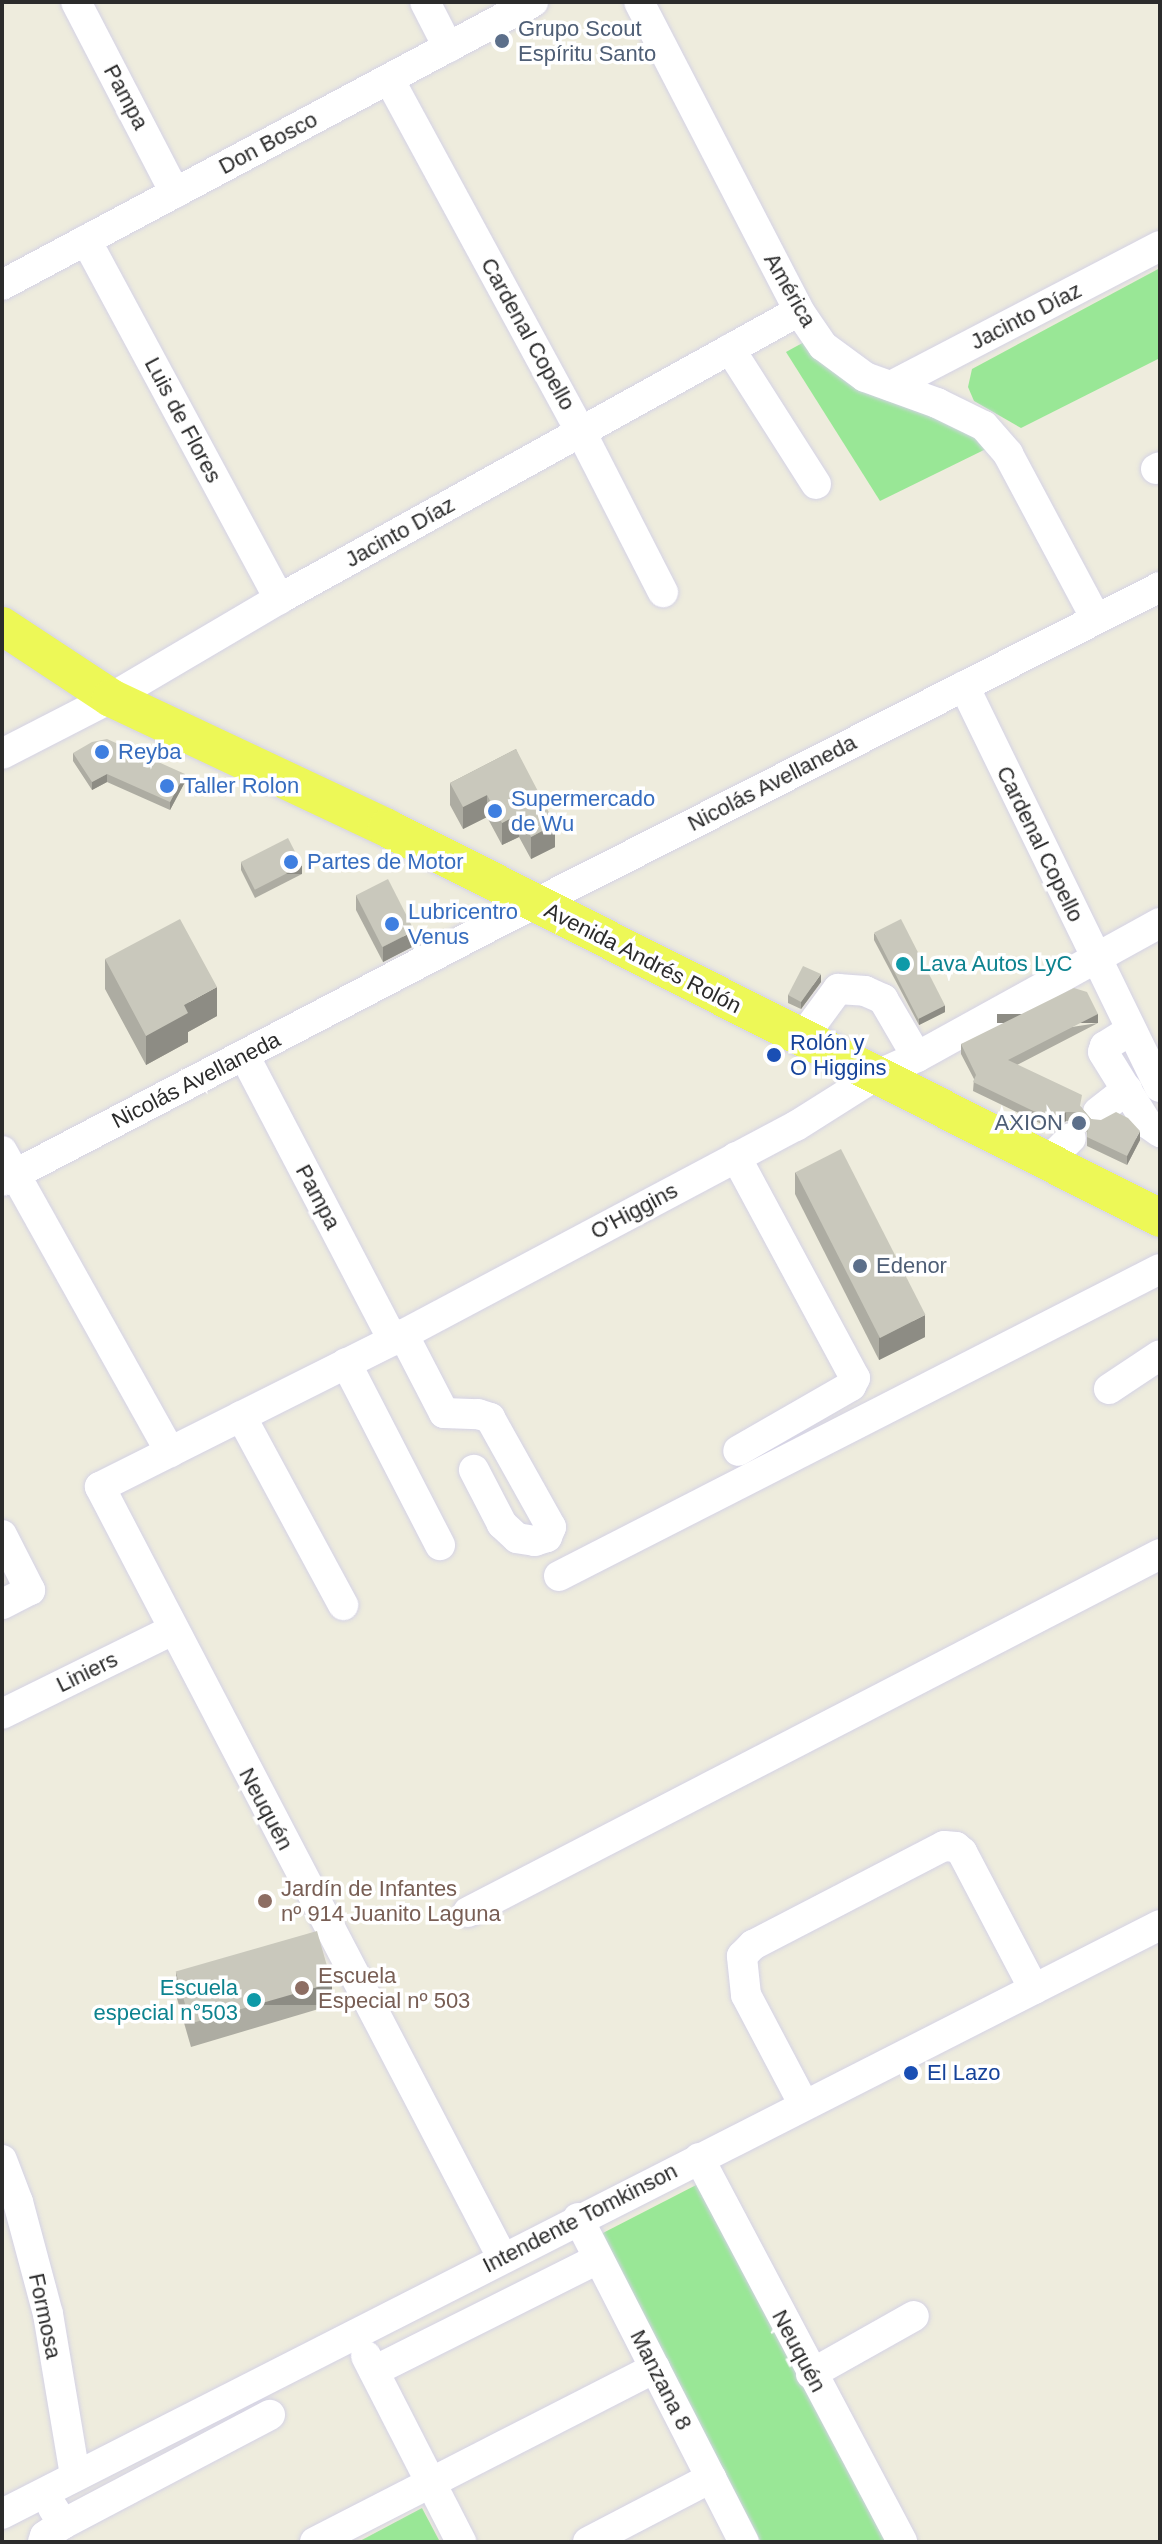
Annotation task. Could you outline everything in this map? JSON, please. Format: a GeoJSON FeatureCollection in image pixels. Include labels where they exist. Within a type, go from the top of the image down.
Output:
{"type":"FeatureCollection","features":[{"type":"Feature","properties":{"kind":"main road","name":"Avenida Andrés Rolón"},"geometry":{"type":"LineString","coordinates":[[2,626],[111,698],[387,828],[875,1076],[1058,1150],[1160,1218]]}},
{"type":"Feature","properties":{"kind":"street","name":"Pampa"},"geometry":{"type":"LineString","coordinates":[[76,2],[175,193]]}},
{"type":"Feature","properties":{"kind":"street"},"geometry":{"type":"LineString","coordinates":[[425,2],[448,47]]}},
{"type":"Feature","properties":{"kind":"street","name":"Don Bosco"},"geometry":{"type":"LineString","coordinates":[[2,285],[533,2]]}},
{"type":"Feature","properties":{"kind":"street","name":"América"},"geometry":{"type":"LineString","coordinates":[[639,2],[799,311],[823,346],[865,377],[984,426],[1000,444],[1096,619]]}},
{"type":"Feature","properties":{"kind":"street","name":"Cardenal Copello"},"geometry":{"type":"LineString","coordinates":[[389,79],[581,432],[663,592]]}},
{"type":"Feature","properties":{"kind":"street","name":"Luis de Flores"},"geometry":{"type":"LineString","coordinates":[[86,240],[279,599]]}},
{"type":"Feature","properties":{"kind":"street","name":"Jacinto Díaz"},"geometry":{"type":"LineString","coordinates":[[891,386],[1160,246]]}},
{"type":"Feature","properties":{"kind":"street","name":"Jacinto Díaz"},"geometry":{"type":"LineString","coordinates":[[2,754],[111,698],[279,599],[799,311]]}},
{"type":"Feature","properties":{"kind":"street"},"geometry":{"type":"LineString","coordinates":[[730,349],[816,484]]}},
{"type":"Feature","properties":{"kind":"street","name":"Nicolás Avellaneda"},"geometry":{"type":"LineString","coordinates":[[6,1168],[244,1055],[536,903],[1160,587]]}},
{"type":"Feature","properties":{"kind":"street","name":"Cardenal Copello"},"geometry":{"type":"LineString","coordinates":[[964,686],[1160,1087]]}},
{"type":"Feature","properties":{"kind":"street","name":"O'Higgins"},"geometry":{"type":"LineString","coordinates":[[100,1487],[398,1337],[736,1157],[837,1102],[875,1076],[917,1057],[1160,923]]}},
{"type":"Feature","properties":{"kind":"street"},"geometry":{"type":"LineString","coordinates":[[802,1038],[838,989],[865,991],[883,999],[917,1057]]}},
{"type":"Feature","properties":{"kind":"street"},"geometry":{"type":"LineString","coordinates":[[1131,1030],[1105,1046],[1103,1052],[1147,1123],[1160,1132]]}},
{"type":"Feature","properties":{"kind":"street","name":"Pampa"},"geometry":{"type":"LineString","coordinates":[[244,1055],[398,1337],[444,1413],[478,1414],[490,1418],[551,1527],[547,1537],[535,1541],[517,1538],[502,1524],[474,1470]]}},
{"type":"Feature","properties":{"kind":"street"},"geometry":{"type":"LineString","coordinates":[[1098,1112],[1127,1089]]}},
{"type":"Feature","properties":{"kind":"street"},"geometry":{"type":"LineString","coordinates":[[736,1157],[855,1378],[851,1386],[738,1451]]}},
{"type":"Feature","properties":{"kind":"street"},"geometry":{"type":"LineString","coordinates":[[6,1168],[170,1452]]}},
{"type":"Feature","properties":{"kind":"street"},"geometry":{"type":"LineString","coordinates":[[559,1576],[1160,1269]]}},
{"type":"Feature","properties":{"kind":"street"},"geometry":{"type":"LineString","coordinates":[[1109,1389],[1160,1355]]}},
{"type":"Feature","properties":{"kind":"street"},"geometry":{"type":"LineString","coordinates":[[346,1363],[440,1545]]}},
{"type":"Feature","properties":{"kind":"street"},"geometry":{"type":"LineString","coordinates":[[241,1416],[343,1605]]}},
{"type":"Feature","properties":{"kind":"street","name":"Neuquén"},"geometry":{"type":"LineString","coordinates":[[100,1487],[502,2257]]}},
{"type":"Feature","properties":{"kind":"street"},"geometry":{"type":"LineString","coordinates":[[2,1535],[30,1590],[2,1604]]}},
{"type":"Feature","properties":{"kind":"street"},"geometry":{"type":"LineString","coordinates":[[468,1912],[1160,1554]]}},
{"type":"Feature","properties":{"kind":"street","name":"Liniers"},"geometry":{"type":"LineString","coordinates":[[2,1714],[173,1630]]}},
{"type":"Feature","properties":{"kind":"street"},"geometry":{"type":"LineString","coordinates":[[804,2105],[746,1995],[741,1976],[742,1956],[753,1945],[944,1846],[962,1852],[1034,1989]]}},
{"type":"Feature","properties":{"kind":"street","name":"Intendente Tomkinson"},"geometry":{"type":"LineString","coordinates":[[2,2514],[578,2218],[1160,1925]]}},
{"type":"Feature","properties":{"kind":"street","name":"Neuquén"},"geometry":{"type":"LineString","coordinates":[[699,2158],[902,2542]]}},
{"type":"Feature","properties":{"kind":"street","name":"Formosa"},"geometry":{"type":"LineString","coordinates":[[2,2160],[18,2202],[48,2314],[75,2476]]}},
{"type":"Feature","properties":{"kind":"street","name":"Manzana 8"},"geometry":{"type":"LineString","coordinates":[[578,2218],[744,2542]]}},
{"type":"Feature","properties":{"kind":"street"},"geometry":{"type":"LineString","coordinates":[[374,2371],[598,2259]]}},
{"type":"Feature","properties":{"kind":"street"},"geometry":{"type":"LineString","coordinates":[[811,2374],[914,2316]]}},
{"type":"Feature","properties":{"kind":"street"},"geometry":{"type":"LineString","coordinates":[[354,2333],[461,2542]]}},
{"type":"Feature","properties":{"kind":"street"},"geometry":{"type":"LineString","coordinates":[[315,2542],[655,2368]]}},
{"type":"Feature","properties":{"kind":"street"},"geometry":{"type":"LineString","coordinates":[[44,2492],[53,2533],[270,2415]]}},
{"type":"Feature","properties":{"kind":"street"},"geometry":{"type":"LineString","coordinates":[[588,2542],[711,2478]]}},
{"type":"Feature","properties":{"kind":"green space"},"geometry":{"type":"Polygon","coordinates":[[[1160,268],[1160,358],[1021,428],[974,401],[968,387],[972,369],[1160,268]]]}},
{"type":"Feature","properties":{"kind":"green space"},"geometry":{"type":"Polygon","coordinates":[[[806,341],[967,425],[988,448],[880,501],[786,352],[806,341]]]}},
{"type":"Feature","properties":{"kind":"green space"},"geometry":{"type":"Polygon","coordinates":[[[702,2182],[889,2542],[761,2542],[601,2234],[702,2182]]]}},
{"type":"Feature","properties":{"kind":"green space"},"geometry":{"type":"Polygon","coordinates":[[[422,2508],[440,2542],[358,2542],[422,2508]]]}},
{"type":"Feature","properties":{"kind":"building"},"geometry":{"type":"Polygon","coordinates":[[[107,739],[185,774],[170,802],[107,774],[92,782],[73,753],[92,742],[107,739]]]}},
{"type":"Feature","properties":{"kind":"building"},"geometry":{"type":"Polygon","coordinates":[[[516,749],[555,824],[531,837],[519,814],[502,823],[487,795],[463,807],[450,783],[516,749]]]}},
{"type":"Feature","properties":{"kind":"building"},"geometry":{"type":"Polygon","coordinates":[[[288,838],[302,866],[255,890],[241,862],[288,838]]]}},
{"type":"Feature","properties":{"kind":"building"},"geometry":{"type":"Polygon","coordinates":[[[388,879],[414,931],[382,947],[356,895],[388,879]]]}},
{"type":"Feature","properties":{"kind":"building"},"geometry":{"type":"Polygon","coordinates":[[[180,919],[217,987],[184,1005],[188,1013],[146,1036],[105,959],[180,919]]]}},
{"type":"Feature","properties":{"kind":"building","name":"Lava Autos LyC"},"geometry":{"type":"Polygon","coordinates":[[[901,919],[945,1005],[918,1019],[874,933],[901,919]]]}},
{"type":"Feature","properties":{"kind":"building"},"geometry":{"type":"Polygon","coordinates":[[[803,966],[821,974],[801,1002],[788,995],[803,966]]]}},
{"type":"Feature","properties":{"kind":"building"},"geometry":{"type":"Polygon","coordinates":[[[1074,988],[1087,992],[1098,1014],[1008,1060],[1082,1095],[1080,1106],[1091,1119],[1101,1120],[1116,1112],[1128,1118],[1140,1131],[1127,1156],[1087,1137],[1088,1123],[1076,1112],[1066,1112],[1054,1121],[973,1082],[976,1075],[961,1044],[1074,988]]]}},
{"type":"Feature","properties":{"kind":"building","name":"Edenor"},"geometry":{"type":"Polygon","coordinates":[[[841,1149],[925,1315],[880,1338],[796,1172],[841,1149]]]}},
{"type":"Feature","properties":{"kind":"building"},"geometry":{"type":"Polygon","coordinates":[[[317,1931],[332,1983],[191,2023],[176,1972],[317,1931]]]}},
{"type":"Feature","properties":{"kind":"place","name":"Grupo Scout Espíritu Santo"},"geometry":{"type":"Point","coordinates":[502,41]}},
{"type":"Feature","properties":{"kind":"place","name":"Reyba"},"geometry":{"type":"Point","coordinates":[102,752]}},
{"type":"Feature","properties":{"kind":"place","name":"Taller Rolon"},"geometry":{"type":"Point","coordinates":[167,786]}},
{"type":"Feature","properties":{"kind":"place","name":"Supermercado de Wu"},"geometry":{"type":"Point","coordinates":[495,811]}},
{"type":"Feature","properties":{"kind":"place","name":"Partes de Motor"},"geometry":{"type":"Point","coordinates":[291,862]}},
{"type":"Feature","properties":{"kind":"place","name":"Lubricentro Venus"},"geometry":{"type":"Point","coordinates":[392,924]}},
{"type":"Feature","properties":{"kind":"place","name":"Lava Autos LyC"},"geometry":{"type":"Point","coordinates":[903,964]}},
{"type":"Feature","properties":{"kind":"place","name":"Rolón y O Higgins"},"geometry":{"type":"Point","coordinates":[774,1055]}},
{"type":"Feature","properties":{"kind":"place","name":"AXION"},"geometry":{"type":"Point","coordinates":[1079,1123]}},
{"type":"Feature","properties":{"kind":"place","name":"Edenor"},"geometry":{"type":"Point","coordinates":[860,1266]}},
{"type":"Feature","properties":{"kind":"place","name":"Jardín de Infantes nº 914 Juanito Laguna"},"geometry":{"type":"Point","coordinates":[265,1901]}},
{"type":"Feature","properties":{"kind":"place","name":"Escuela Especial nº 503"},"geometry":{"type":"Point","coordinates":[302,1988]}},
{"type":"Feature","properties":{"kind":"place","name":"Escuela especial n°503"},"geometry":{"type":"Point","coordinates":[254,2000]}},
{"type":"Feature","properties":{"kind":"place","name":"El Lazo"},"geometry":{"type":"Point","coordinates":[911,2073]}}]}
